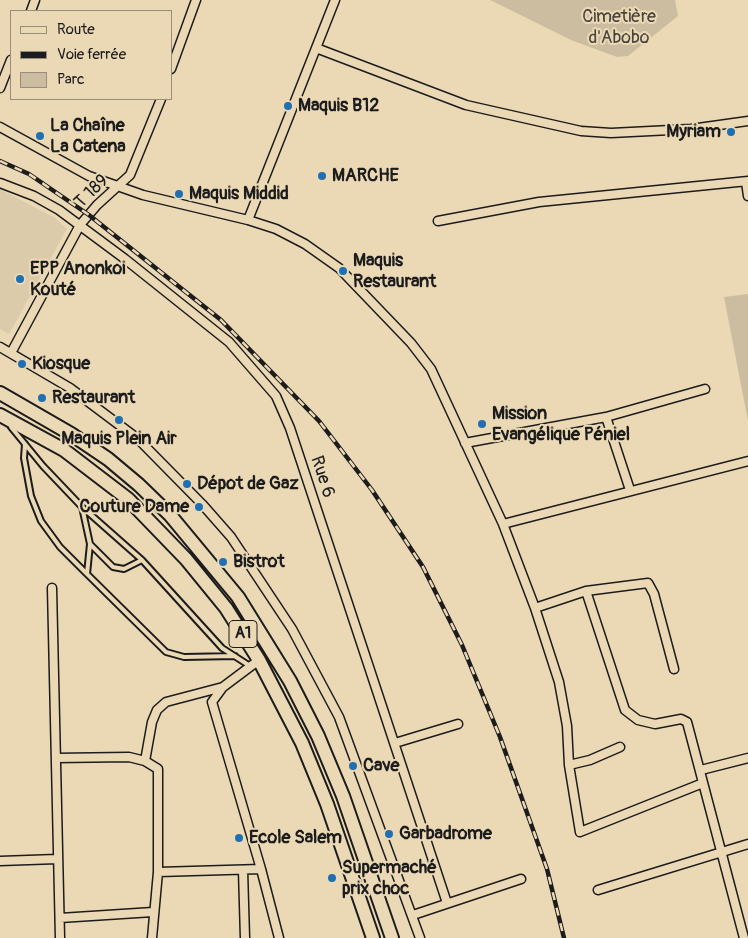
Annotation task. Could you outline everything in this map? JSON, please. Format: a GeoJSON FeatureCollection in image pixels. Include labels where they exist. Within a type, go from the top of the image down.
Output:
{"type":"FeatureCollection","features":[{"type":"Feature","properties":{"kind":"main road","name":"A1"},"geometry":{"type":"LineString","coordinates":[[0,393],[71,434],[140,484],[176,521],[238,597],[290,680],[318,736],[343,796],[392,938]]}},
{"type":"Feature","properties":{"kind":"main road","name":"A1"},"geometry":{"type":"LineString","coordinates":[[2,416],[64,450],[128,499],[191,566],[226,608],[255,663],[302,743],[327,804],[373,938]]}},
{"type":"Feature","properties":{"kind":"street"},"geometry":{"type":"LineString","coordinates":[[172,66],[196,0]]}},
{"type":"Feature","properties":{"kind":"street"},"geometry":{"type":"LineString","coordinates":[[248,220],[335,0]]}},
{"type":"Feature","properties":{"kind":"street"},"geometry":{"type":"LineString","coordinates":[[316,48],[466,105],[581,131],[611,133],[691,129],[748,121]]}},
{"type":"Feature","properties":{"kind":"street"},"geometry":{"type":"LineString","coordinates":[[0,88],[10,63]]}},
{"type":"Feature","properties":{"kind":"street","name":"T 189"},"geometry":{"type":"LineString","coordinates":[[11,353],[80,225],[97,205],[130,175],[160,100]]}},
{"type":"Feature","properties":{"kind":"street"},"geometry":{"type":"LineString","coordinates":[[0,127],[89,176],[143,195],[248,220],[276,229],[304,244],[339,268],[411,343],[431,369],[503,524],[535,608],[561,691],[567,726],[569,765],[580,832],[703,783]]}},
{"type":"Feature","properties":{"kind":"street"},"geometry":{"type":"LineString","coordinates":[[438,221],[539,202],[747,182],[748,196]]}},
{"type":"Feature","properties":{"kind":"street","name":"Rue 6"},"geometry":{"type":"LineString","coordinates":[[0,183],[34,196],[80,225],[229,342],[276,396],[290,428],[447,903]]}},
{"type":"Feature","properties":{"kind":"street"},"geometry":{"type":"LineString","coordinates":[[0,347],[70,388],[138,439],[202,504],[231,537],[292,629],[339,717],[420,938]]}},
{"type":"Feature","properties":{"kind":"street"},"geometry":{"type":"LineString","coordinates":[[465,444],[606,417],[705,390]]}},
{"type":"Feature","properties":{"kind":"street"},"geometry":{"type":"LineString","coordinates":[[606,417],[630,490]]}},
{"type":"Feature","properties":{"kind":"street"},"geometry":{"type":"LineString","coordinates":[[503,524],[748,461]]}},
{"type":"Feature","properties":{"kind":"street"},"geometry":{"type":"LineString","coordinates":[[535,608],[586,592],[648,583],[654,594],[674,669]]}},
{"type":"Feature","properties":{"kind":"street"},"geometry":{"type":"LineString","coordinates":[[52,588],[60,938]]}},
{"type":"Feature","properties":{"kind":"street"},"geometry":{"type":"LineString","coordinates":[[586,592],[624,710],[638,720],[655,724],[682,719],[687,722],[744,938]]}},
{"type":"Feature","properties":{"kind":"street"},"geometry":{"type":"LineString","coordinates":[[255,663],[223,687],[215,696],[213,708],[261,869],[279,938]]}},
{"type":"Feature","properties":{"kind":"street"},"geometry":{"type":"LineString","coordinates":[[145,761],[152,722],[157,710],[166,702],[223,687]]}},
{"type":"Feature","properties":{"kind":"street"},"geometry":{"type":"LineString","coordinates":[[395,743],[458,724]]}},
{"type":"Feature","properties":{"kind":"street"},"geometry":{"type":"LineString","coordinates":[[569,765],[590,760],[620,747]]}},
{"type":"Feature","properties":{"kind":"street"},"geometry":{"type":"LineString","coordinates":[[56,758],[111,756],[145,761],[158,769],[158,872],[152,938]]}},
{"type":"Feature","properties":{"kind":"street"},"geometry":{"type":"LineString","coordinates":[[701,770],[748,758]]}},
{"type":"Feature","properties":{"kind":"street"},"geometry":{"type":"LineString","coordinates":[[598,890],[748,844]]}},
{"type":"Feature","properties":{"kind":"street"},"geometry":{"type":"LineString","coordinates":[[0,861],[57,860]]}},
{"type":"Feature","properties":{"kind":"street"},"geometry":{"type":"LineString","coordinates":[[158,872],[261,869]]}},
{"type":"Feature","properties":{"kind":"street"},"geometry":{"type":"LineString","coordinates":[[244,870],[245,938]]}},
{"type":"Feature","properties":{"kind":"street"},"geometry":{"type":"LineString","coordinates":[[413,915],[521,879]]}},
{"type":"Feature","properties":{"kind":"street"},"geometry":{"type":"LineString","coordinates":[[60,918],[153,912]]}},
{"type":"Feature","properties":{"kind":"lane"},"geometry":{"type":"LineString","coordinates":[[2,416],[43,466],[82,507],[154,570],[222,648],[235,656],[255,663]]}},
{"type":"Feature","properties":{"kind":"lane"},"geometry":{"type":"LineString","coordinates":[[26,444],[24,458],[31,496],[41,521],[60,547],[166,652],[184,657],[235,656]]}},
{"type":"Feature","properties":{"kind":"lane"},"geometry":{"type":"LineString","coordinates":[[82,507],[90,544],[87,574]]}},
{"type":"Feature","properties":{"kind":"lane"},"geometry":{"type":"LineString","coordinates":[[90,544],[117,569],[124,569],[142,560]]}},
{"type":"Feature","properties":{"kind":"shaded area","name":"EPP Anonkoi Kouté"},"geometry":{"type":"Polygon","coordinates":[[[0,189],[55,218],[67,229],[9,334],[0,329],[0,189]]]}},
{"type":"Feature","properties":{"kind":"green space","name":"Cimetière d'Abobo"},"geometry":{"type":"Polygon","coordinates":[[[490,0],[675,0],[678,16],[628,56],[617,57],[571,40],[490,0]]]}},
{"type":"Feature","properties":{"kind":"green space"},"geometry":{"type":"Polygon","coordinates":[[[748,294],[748,421],[724,297],[748,294]]]}},
{"type":"Feature","properties":{"kind":"railway"},"geometry":{"type":"LineString","coordinates":[[0,161],[29,174],[89,215],[221,320],[319,421],[372,490],[423,567],[462,645],[500,737],[547,869],[564,938]]}},
{"type":"Feature","properties":{"kind":"place","name":"Maquis B12"},"geometry":{"type":"Point","coordinates":[288,106]}},
{"type":"Feature","properties":{"kind":"place","name":"Myriam"},"geometry":{"type":"Point","coordinates":[731,132]}},
{"type":"Feature","properties":{"kind":"place","name":"La Chaîne La Catena"},"geometry":{"type":"Point","coordinates":[40,136]}},
{"type":"Feature","properties":{"kind":"place","name":"MARCHE"},"geometry":{"type":"Point","coordinates":[322,176]}},
{"type":"Feature","properties":{"kind":"place","name":"Maquis Middid"},"geometry":{"type":"Point","coordinates":[179,194]}},
{"type":"Feature","properties":{"kind":"place","name":"Maquis Restaurant"},"geometry":{"type":"Point","coordinates":[343,271]}},
{"type":"Feature","properties":{"kind":"place","name":"EPP Anonkoi Kouté"},"geometry":{"type":"Point","coordinates":[20,279]}},
{"type":"Feature","properties":{"kind":"place","name":"Kiosque"},"geometry":{"type":"Point","coordinates":[22,364]}},
{"type":"Feature","properties":{"kind":"place","name":"Restaurant"},"geometry":{"type":"Point","coordinates":[42,398]}},
{"type":"Feature","properties":{"kind":"place","name":"Maquis Plein Air"},"geometry":{"type":"Point","coordinates":[119,420]}},
{"type":"Feature","properties":{"kind":"place","name":"Mission Evangélique Péniel"},"geometry":{"type":"Point","coordinates":[482,424]}},
{"type":"Feature","properties":{"kind":"place","name":"Dépot de Gaz"},"geometry":{"type":"Point","coordinates":[187,484]}},
{"type":"Feature","properties":{"kind":"place","name":"Couture Dame"},"geometry":{"type":"Point","coordinates":[199,507]}},
{"type":"Feature","properties":{"kind":"place","name":"Bistrot"},"geometry":{"type":"Point","coordinates":[223,562]}},
{"type":"Feature","properties":{"kind":"place","name":"Cave"},"geometry":{"type":"Point","coordinates":[353,766]}},
{"type":"Feature","properties":{"kind":"place","name":"Garbadrome"},"geometry":{"type":"Point","coordinates":[389,834]}},
{"type":"Feature","properties":{"kind":"place","name":"Ecole Salem"},"geometry":{"type":"Point","coordinates":[239,838]}},
{"type":"Feature","properties":{"kind":"place","name":"Supermaché prix choc"},"geometry":{"type":"Point","coordinates":[332,878]}}]}
